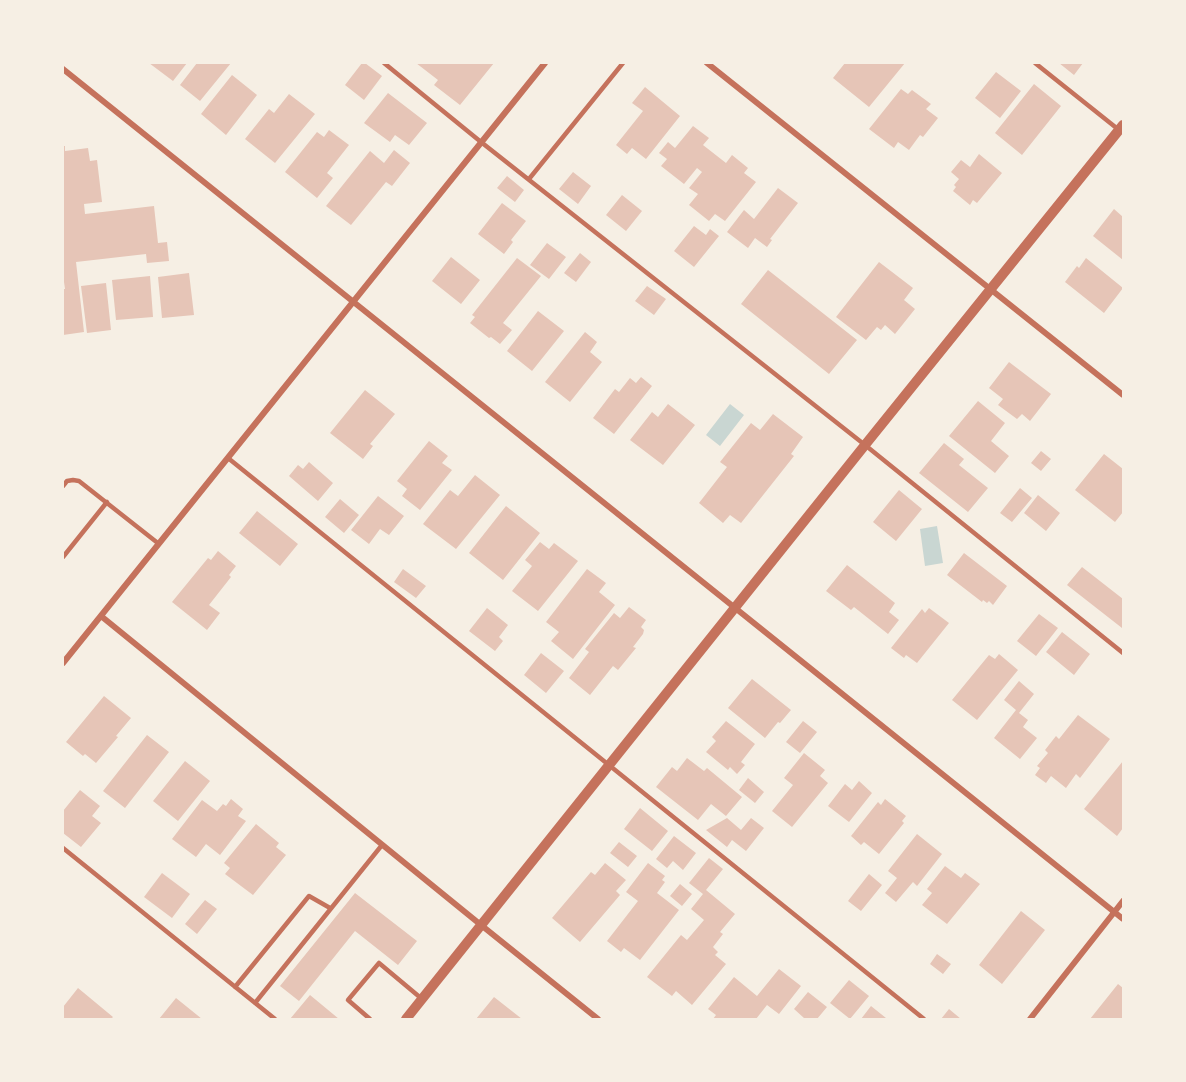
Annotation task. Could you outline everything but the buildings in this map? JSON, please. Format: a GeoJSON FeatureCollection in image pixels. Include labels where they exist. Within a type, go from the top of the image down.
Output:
{"type":"FeatureCollection","features":[{"type":"Feature","properties":{"kind":"street"},"geometry":{"type":"LineString","coordinates":[[63,663],[545,63]]}},
{"type":"Feature","properties":{"kind":"street"},"geometry":{"type":"LineString","coordinates":[[706,63],[1123,396]]}},
{"type":"Feature","properties":{"kind":"street"},"geometry":{"type":"LineString","coordinates":[[63,69],[1123,919]]}},
{"type":"Feature","properties":{"kind":"street"},"geometry":{"type":"LineString","coordinates":[[406,1019],[865,445],[1122,129]]}},
{"type":"Feature","properties":{"kind":"street"},"geometry":{"type":"LineString","coordinates":[[101,616],[598,1019]]}},
{"type":"Feature","properties":{"kind":"street"},"geometry":{"type":"LineString","coordinates":[[1029,1019],[1123,901]]}},
{"type":"Feature","properties":{"kind":"lane"},"geometry":{"type":"LineString","coordinates":[[384,63],[1123,652]]}},
{"type":"Feature","properties":{"kind":"lane"},"geometry":{"type":"LineString","coordinates":[[529,179],[623,63]]}},
{"type":"Feature","properties":{"kind":"lane"},"geometry":{"type":"LineString","coordinates":[[1035,63],[1122,129]]}},
{"type":"Feature","properties":{"kind":"lane"},"geometry":{"type":"LineString","coordinates":[[228,458],[924,1019]]}},
{"type":"Feature","properties":{"kind":"lane"},"geometry":{"type":"LineString","coordinates":[[63,486],[67,481],[79,481],[159,544]]}},
{"type":"Feature","properties":{"kind":"lane"},"geometry":{"type":"LineString","coordinates":[[63,556],[107,502]]}},
{"type":"Feature","properties":{"kind":"lane"},"geometry":{"type":"LineString","coordinates":[[255,1003],[382,845]]}},
{"type":"Feature","properties":{"kind":"lane"},"geometry":{"type":"LineString","coordinates":[[63,848],[275,1019]]}},
{"type":"Feature","properties":{"kind":"lane"},"geometry":{"type":"LineString","coordinates":[[235,987],[309,896],[330,908]]}},
{"type":"Feature","properties":{"kind":"lane"},"geometry":{"type":"LineString","coordinates":[[370,1019],[348,1000],[379,963],[422,999]]}},
{"type":"Feature","properties":{"kind":"shaded area"},"geometry":{"type":"Polygon","coordinates":[[[730,404],[744,415],[720,446],[706,435],[730,404]]]}},
{"type":"Feature","properties":{"kind":"shaded area"},"geometry":{"type":"Polygon","coordinates":[[[937,526],[943,563],[925,566],[920,529],[937,526]]]}}]}
